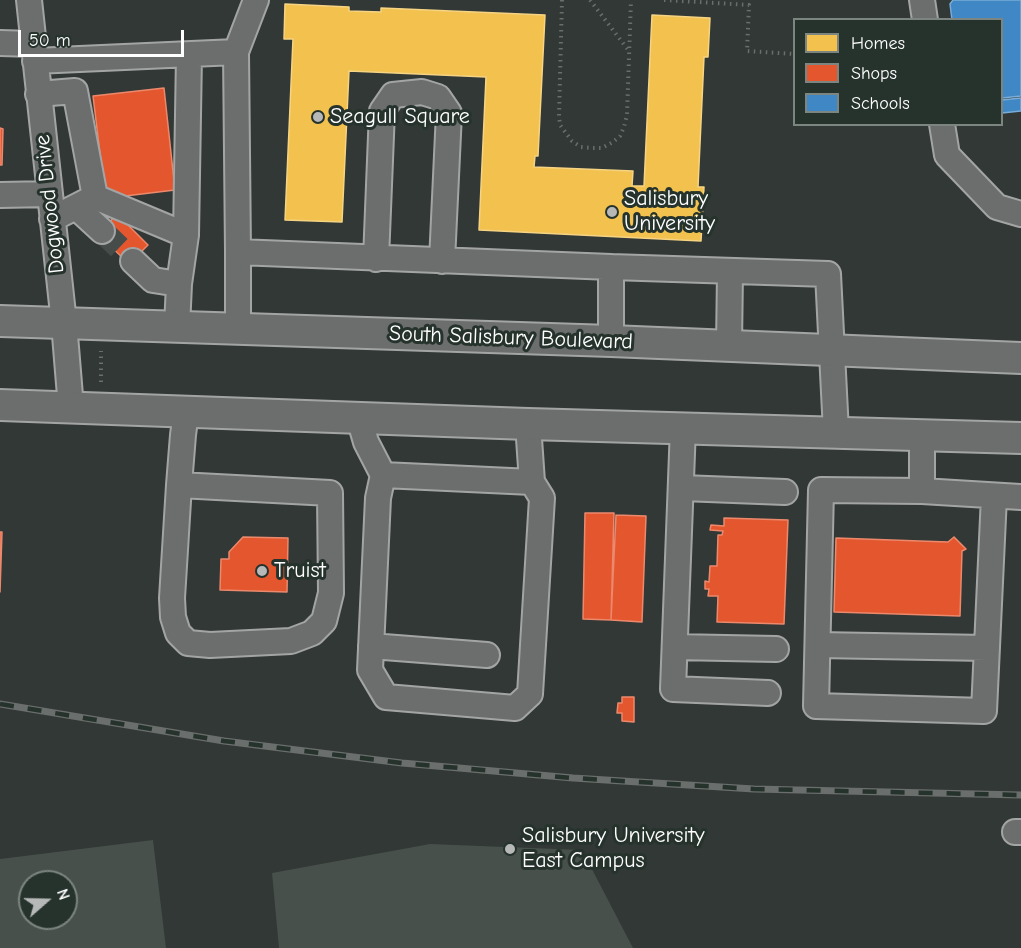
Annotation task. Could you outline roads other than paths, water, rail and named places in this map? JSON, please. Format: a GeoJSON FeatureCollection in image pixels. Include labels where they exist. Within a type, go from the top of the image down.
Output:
{"type":"FeatureCollection","features":[{"type":"Feature","properties":{"kind":"main road","name":"South Salisbury Boulevard"},"geometry":{"type":"LineString","coordinates":[[0,321],[611,341],[1021,358]]}},
{"type":"Feature","properties":{"kind":"main road"},"geometry":{"type":"LineString","coordinates":[[0,405],[528,424],[1021,438]]}},
{"type":"Feature","properties":{"kind":"street","name":"Dogwood Drive"},"geometry":{"type":"LineString","coordinates":[[29,0],[71,408]]}},
{"type":"Feature","properties":{"kind":"street"},"geometry":{"type":"LineString","coordinates":[[238,329],[236,52],[256,0]]}},
{"type":"Feature","properties":{"kind":"street"},"geometry":{"type":"LineString","coordinates":[[922,0],[926,18]]}},
{"type":"Feature","properties":{"kind":"street"},"geometry":{"type":"LineString","coordinates":[[0,44],[71,60],[236,52]]}},
{"type":"Feature","properties":{"kind":"street"},"geometry":{"type":"LineString","coordinates":[[177,327],[179,284],[186,235],[189,54]]}},
{"type":"Feature","properties":{"kind":"street"},"geometry":{"type":"LineString","coordinates":[[71,60],[84,137],[86,202],[102,231]]}},
{"type":"Feature","properties":{"kind":"street"},"geometry":{"type":"LineString","coordinates":[[38,94],[75,91]]}},
{"type":"Feature","properties":{"kind":"street"},"geometry":{"type":"LineString","coordinates":[[376,259],[382,111],[393,95],[422,92],[438,97],[449,113],[442,261]]}},
{"type":"Feature","properties":{"kind":"street"},"geometry":{"type":"LineString","coordinates":[[942,126],[947,155],[997,207],[1021,214]]}},
{"type":"Feature","properties":{"kind":"street"},"geometry":{"type":"LineString","coordinates":[[43,140],[84,137]]}},
{"type":"Feature","properties":{"kind":"street"},"geometry":{"type":"LineString","coordinates":[[0,195],[50,194]]}},
{"type":"Feature","properties":{"kind":"street"},"geometry":{"type":"LineString","coordinates":[[52,219],[86,202],[186,235]]}},
{"type":"Feature","properties":{"kind":"street"},"geometry":{"type":"LineString","coordinates":[[238,252],[376,259],[828,274],[836,432]]}},
{"type":"Feature","properties":{"kind":"street"},"geometry":{"type":"LineString","coordinates":[[133,261],[153,280],[179,284]]}},
{"type":"Feature","properties":{"kind":"street"},"geometry":{"type":"LineString","coordinates":[[611,267],[611,341]]}},
{"type":"Feature","properties":{"kind":"street"},"geometry":{"type":"LineString","coordinates":[[729,346],[730,272]]}},
{"type":"Feature","properties":{"kind":"street"},"geometry":{"type":"LineString","coordinates":[[179,485],[330,493],[331,593],[324,621],[312,633],[291,641],[210,645],[188,643],[178,633],[173,617],[172,598],[179,485],[186,412]]}},
{"type":"Feature","properties":{"kind":"street"},"geometry":{"type":"LineString","coordinates":[[359,418],[366,442],[383,475],[378,498],[370,670],[386,697],[515,708],[530,694],[542,498],[532,482],[528,424]]}},
{"type":"Feature","properties":{"kind":"street"},"geometry":{"type":"LineString","coordinates":[[683,428],[673,689],[768,693]]}},
{"type":"Feature","properties":{"kind":"street"},"geometry":{"type":"LineString","coordinates":[[922,434],[922,491]]}},
{"type":"Feature","properties":{"kind":"street"},"geometry":{"type":"LineString","coordinates":[[383,475],[532,482]]}},
{"type":"Feature","properties":{"kind":"street"},"geometry":{"type":"LineString","coordinates":[[682,488],[785,492]]}},
{"type":"Feature","properties":{"kind":"street"},"geometry":{"type":"LineString","coordinates":[[994,496],[984,711],[816,706],[824,645],[820,490],[922,491],[1021,497]]}},
{"type":"Feature","properties":{"kind":"street"},"geometry":{"type":"LineString","coordinates":[[824,645],[987,648]]}},
{"type":"Feature","properties":{"kind":"street"},"geometry":{"type":"LineString","coordinates":[[371,646],[487,655]]}},
{"type":"Feature","properties":{"kind":"street"},"geometry":{"type":"LineString","coordinates":[[675,647],[777,649]]}},
{"type":"Feature","properties":{"kind":"tunnel"},"geometry":{"type":"LineString","coordinates":[[102,231],[133,261]]}},
{"type":"Feature","properties":{"kind":"railway"},"geometry":{"type":"LineString","coordinates":[[0,704],[224,741],[402,763],[573,778],[754,789],[1021,795]]}},
{"type":"Feature","properties":{"kind":"place","name":"Seagull Square"},"geometry":{"type":"Point","coordinates":[318,117]}},
{"type":"Feature","properties":{"kind":"place","name":"Salisbury University"},"geometry":{"type":"Point","coordinates":[612,212]}},
{"type":"Feature","properties":{"kind":"place","name":"Truist"},"geometry":{"type":"Point","coordinates":[262,571]}},
{"type":"Feature","properties":{"kind":"place","name":"Salisbury University East Campus"},"geometry":{"type":"Point","coordinates":[510,849]}}]}
